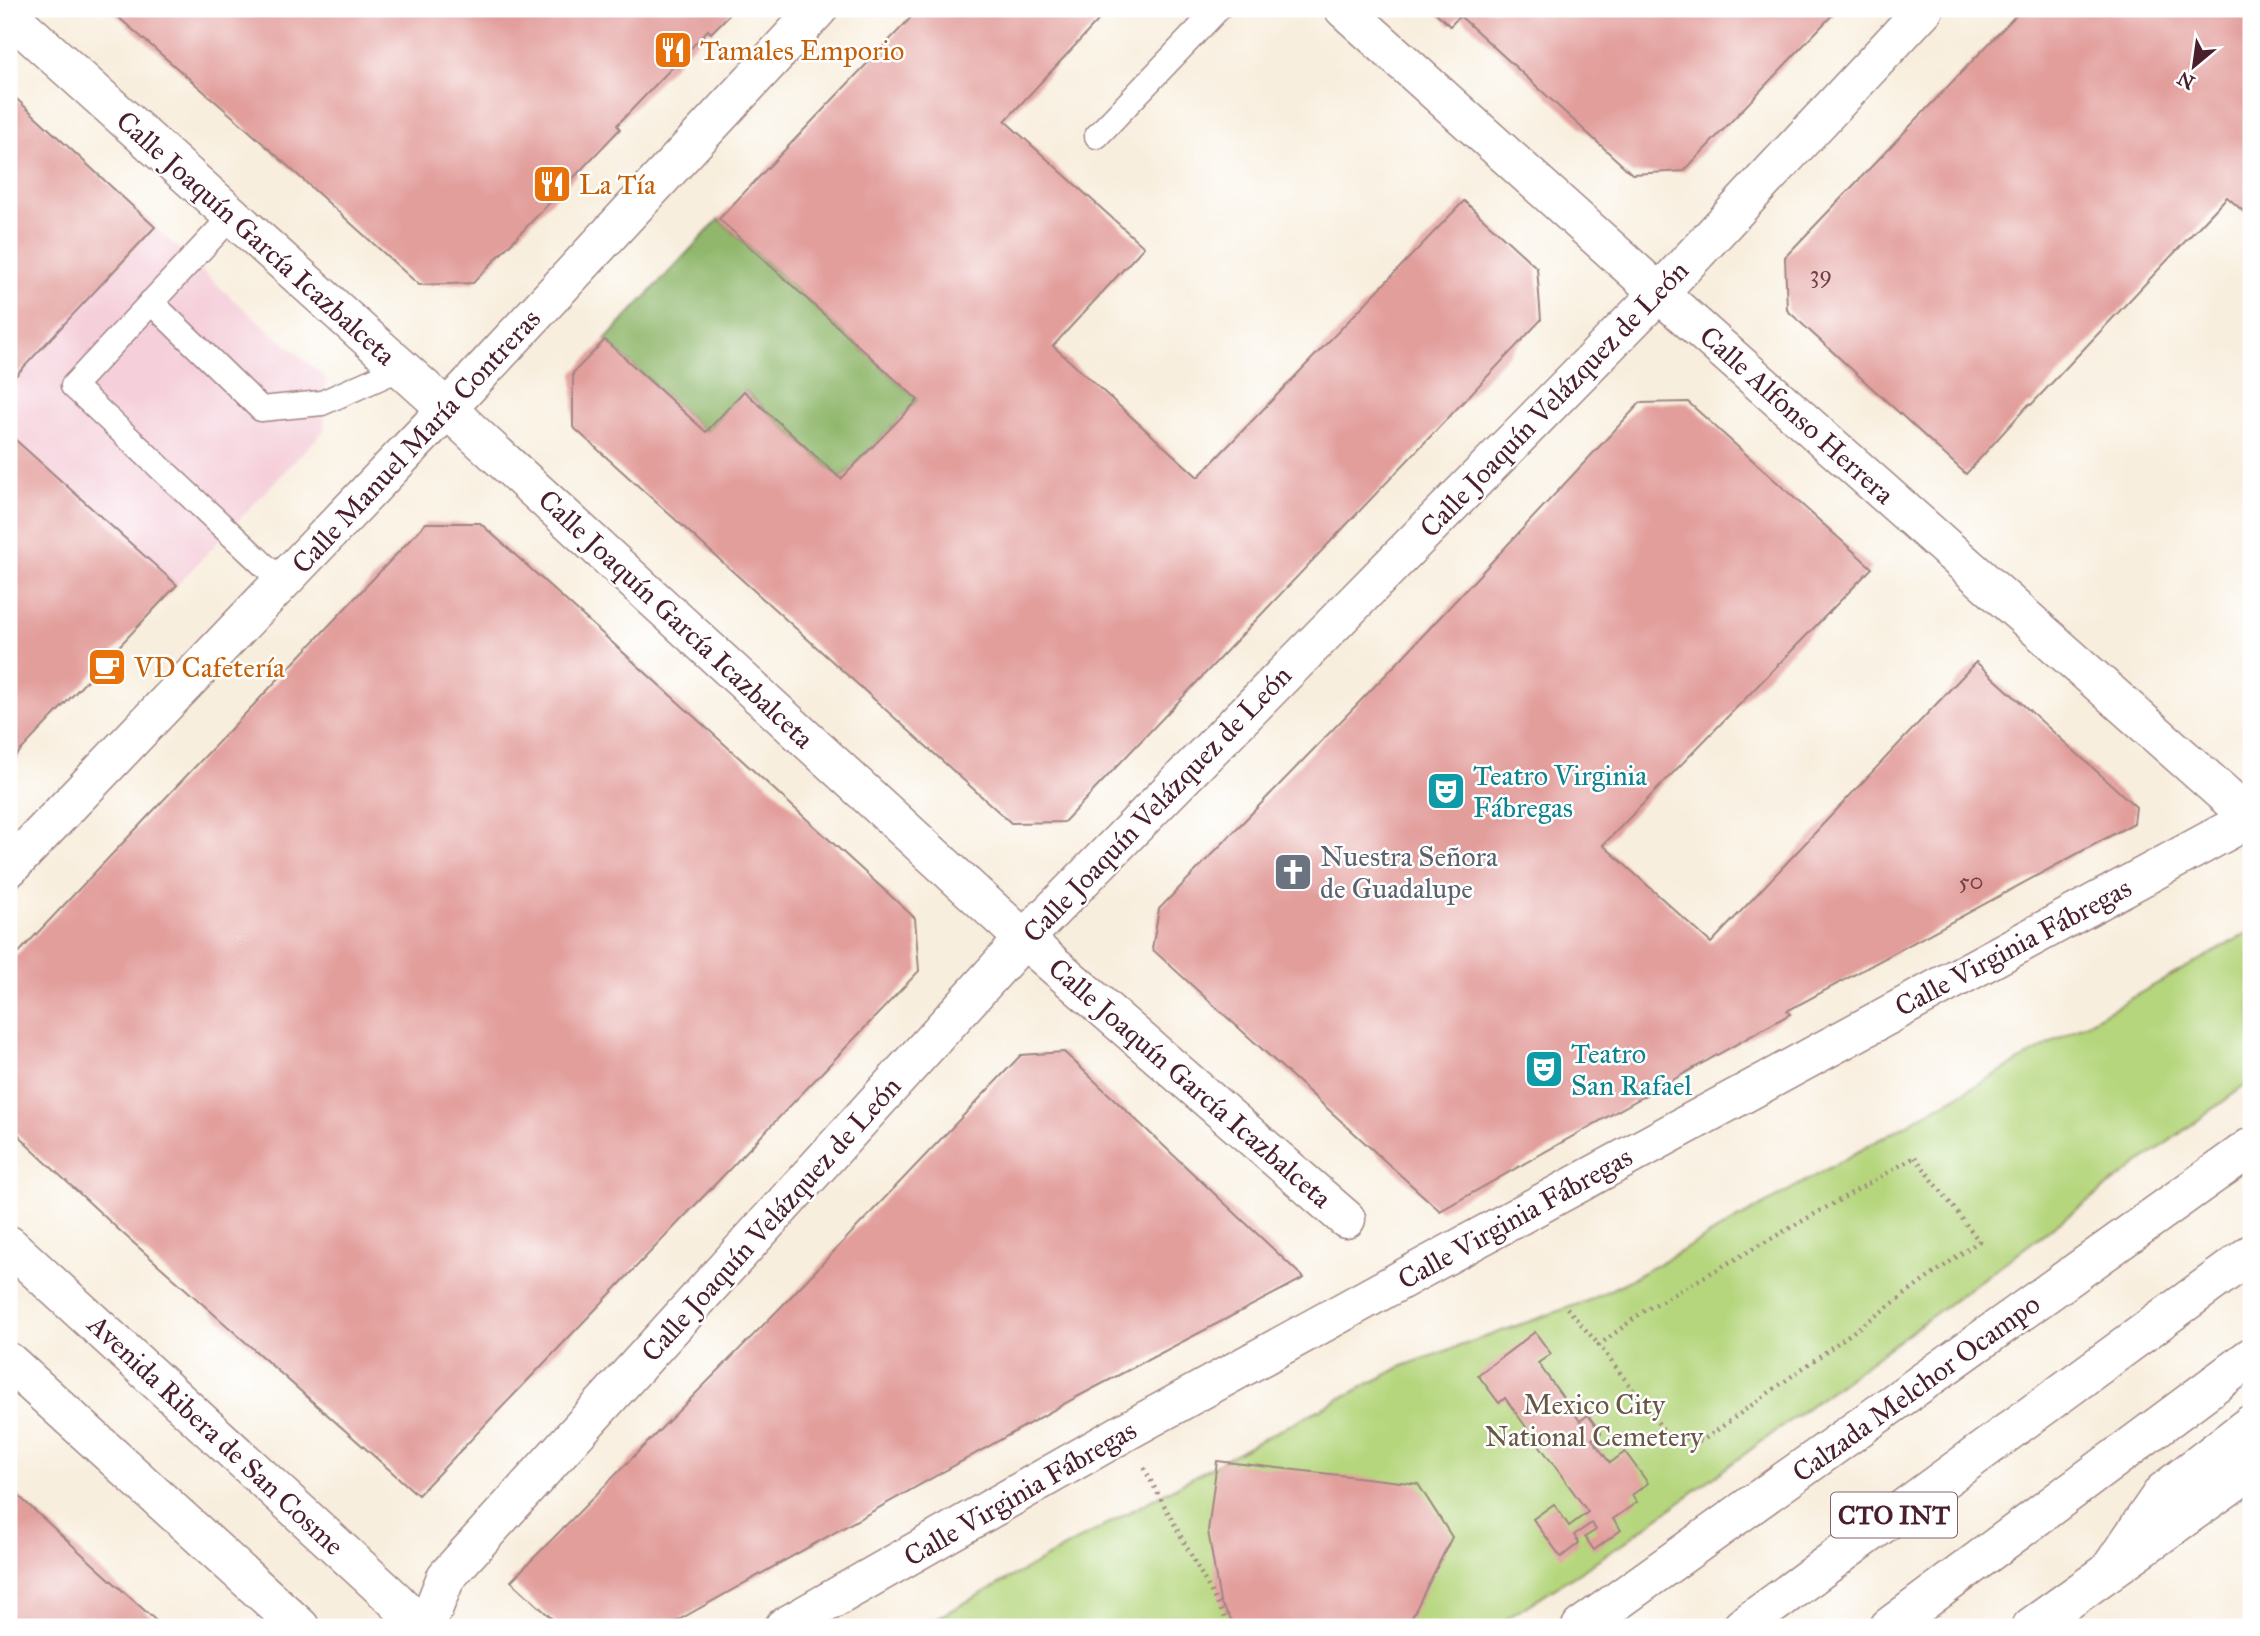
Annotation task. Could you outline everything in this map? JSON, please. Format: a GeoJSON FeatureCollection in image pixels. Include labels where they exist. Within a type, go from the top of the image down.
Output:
{"type":"FeatureCollection","features":[{"type":"Feature","properties":{"kind":"main road","name":"Calle Manuel María Contreras"},"geometry":{"type":"LineString","coordinates":[[9,869],[447,409],[818,9]]}},
{"type":"Feature","properties":{"kind":"main road","name":"Calle Alfonso Herrera"},"geometry":{"type":"LineString","coordinates":[[1344,9],[1659,293],[2251,818]]}},
{"type":"Feature","properties":{"kind":"main road","name":"Calle Joaquín Velázquez de León"},"geometry":{"type":"LineString","coordinates":[[424,1627],[446,1577],[1024,939],[1659,293],[1924,9]]}},
{"type":"Feature","properties":{"kind":"main road","name":"Calle Joaquín García Icazbalceta"},"geometry":{"type":"LineString","coordinates":[[9,15],[447,409],[1024,939],[1346,1219]]}},
{"type":"Feature","properties":{"kind":"main road","name":"Calle Virginia Fábregas"},"geometry":{"type":"LineString","coordinates":[[785,1627],[1125,1432],[2251,818]]}},
{"type":"Feature","properties":{"kind":"main road","name":"Calzada Melchor Ocampo"},"geometry":{"type":"LineString","coordinates":[[1581,1627],[2251,1147]]}},
{"type":"Feature","properties":{"kind":"main road","name":"Avenida Ribera de San Cosme"},"geometry":{"type":"LineString","coordinates":[[9,1245],[424,1627]]}},
{"type":"Feature","properties":{"kind":"main road","name":"CTO INT"},"geometry":{"type":"LineString","coordinates":[[1742,1627],[2251,1254]]}},
{"type":"Feature","properties":{"kind":"main road","name":"CTO INT"},"geometry":{"type":"LineString","coordinates":[[1889,1627],[2251,1357]]}},
{"type":"Feature","properties":{"kind":"main road"},"geometry":{"type":"LineString","coordinates":[[9,1362],[300,1627]]}},
{"type":"Feature","properties":{"kind":"main road"},"geometry":{"type":"LineString","coordinates":[[2108,1572],[2163,1492],[2251,1424]]}},
{"type":"Feature","properties":{"kind":"main road"},"geometry":{"type":"LineString","coordinates":[[2031,1627],[2251,1470]]}},
{"type":"Feature","properties":{"kind":"lane"},"geometry":{"type":"LineString","coordinates":[[1097,136],[1218,9]]}},
{"type":"Feature","properties":{"kind":"lane"},"geometry":{"type":"LineString","coordinates":[[232,215],[73,386],[282,582]]}},
{"type":"Feature","properties":{"kind":"lane"},"geometry":{"type":"LineString","coordinates":[[151,302],[261,409],[323,402],[401,368]]}},
{"type":"Feature","properties":{"kind":"path"},"geometry":{"type":"LineString","coordinates":[[1567,1308],[1599,1345],[1668,1436],[1702,1441],[1979,1241],[1914,1157],[1644,1311],[1599,1345]]}},
{"type":"Feature","properties":{"kind":"path"},"geometry":{"type":"LineString","coordinates":[[1125,1432],[1230,1627]]}},
{"type":"Feature","properties":{"kind":"shaded area"},"geometry":{"type":"Polygon","coordinates":[[[155,227],[237,303],[326,378],[324,430],[177,585],[9,434],[9,383],[155,227]]]}},
{"type":"Feature","properties":{"kind":"green space"},"geometry":{"type":"Polygon","coordinates":[[[719,219],[918,400],[841,479],[745,391],[706,432],[605,340],[719,219]]]}},
{"type":"Feature","properties":{"kind":"green space","name":"Mexico City National Cemetery"},"geometry":{"type":"Polygon","coordinates":[[[2251,931],[2251,1081],[1621,1545],[1494,1627],[921,1627],[1255,1443],[1403,1366],[1587,1301],[1624,1283],[2251,931]]]}},
{"type":"Feature","properties":{"kind":"building"},"geometry":{"type":"Polygon","coordinates":[[[109,9],[735,9],[711,33],[708,30],[617,125],[620,129],[473,283],[419,285],[247,129],[109,9]]]}},
{"type":"Feature","properties":{"kind":"building"},"geometry":{"type":"Polygon","coordinates":[[[919,9],[1109,9],[1005,121],[1144,247],[1053,346],[1198,477],[1464,201],[1537,268],[1541,320],[1064,822],[1011,823],[573,427],[573,373],[605,340],[706,432],[744,391],[841,479],[918,400],[719,219],[919,9]]]}},
{"type":"Feature","properties":{"kind":"building"},"geometry":{"type":"Polygon","coordinates":[[[1432,9],[1838,9],[1684,171],[1632,174],[1460,16],[1450,26],[1432,9]]]}},
{"type":"Feature","properties":{"kind":"building"},"geometry":{"type":"Polygon","coordinates":[[[2022,9],[2251,9],[2251,218],[2227,197],[2031,405],[2029,404],[1966,474],[1787,310],[1785,257],[2022,9]]]}},
{"type":"Feature","properties":{"kind":"building"},"geometry":{"type":"Polygon","coordinates":[[[9,92],[155,227],[9,383],[9,92]]]}},
{"type":"Feature","properties":{"kind":"building"},"geometry":{"type":"Polygon","coordinates":[[[1688,402],[1872,568],[1603,845],[1711,943],[1976,662],[2136,807],[2134,823],[1787,1011],[1790,1014],[1440,1211],[1152,949],[1159,909],[1400,660],[1640,403],[1688,402]]]}},
{"type":"Feature","properties":{"kind":"building"},"geometry":{"type":"Polygon","coordinates":[[[9,434],[177,585],[9,763],[9,434]]]}},
{"type":"Feature","properties":{"kind":"building"},"geometry":{"type":"Polygon","coordinates":[[[426,523],[480,523],[699,721],[915,918],[919,971],[418,1495],[119,1230],[9,1126],[9,963],[426,523]]]}},
{"type":"Feature","properties":{"kind":"building"},"geometry":{"type":"Polygon","coordinates":[[[1064,1052],[1304,1278],[1075,1398],[666,1627],[561,1627],[511,1581],[779,1309],[1021,1055],[1064,1052]]]}},
{"type":"Feature","properties":{"kind":"building"},"geometry":{"type":"Polygon","coordinates":[[[1535,1332],[1551,1354],[1538,1363],[1580,1421],[1588,1415],[1601,1433],[1592,1439],[1610,1463],[1625,1452],[1648,1483],[1632,1495],[1637,1502],[1613,1519],[1621,1530],[1594,1550],[1585,1537],[1596,1530],[1592,1523],[1574,1535],[1579,1543],[1561,1557],[1533,1519],[1554,1504],[1569,1526],[1588,1512],[1505,1398],[1499,1403],[1478,1375],[1535,1332]]]}},
{"type":"Feature","properties":{"kind":"building"},"geometry":{"type":"Polygon","coordinates":[[[1217,1461],[1418,1484],[1452,1537],[1407,1627],[1236,1627],[1220,1602],[1208,1531],[1217,1461]]]}},
{"type":"Feature","properties":{"kind":"building"},"geometry":{"type":"Polygon","coordinates":[[[9,1487],[93,1564],[163,1627],[9,1627],[9,1487]]]}},
{"type":"Feature","properties":{"kind":"place","name":"Tamales Emporio"},"geometry":{"type":"Point","coordinates":[673,50]}},
{"type":"Feature","properties":{"kind":"place","name":"La Tía"},"geometry":{"type":"Point","coordinates":[552,184]}},
{"type":"Feature","properties":{"kind":"place","name":"VD Cafetería"},"geometry":{"type":"Point","coordinates":[107,667]}},
{"type":"Feature","properties":{"kind":"place","name":"Teatro Virginia Fábregas"},"geometry":{"type":"Point","coordinates":[1446,791]}},
{"type":"Feature","properties":{"kind":"place","name":"Nuestra Señora de Guadalupe"},"geometry":{"type":"Point","coordinates":[1293,872]}},
{"type":"Feature","properties":{"kind":"place","name":"Teatro San Rafael"},"geometry":{"type":"Point","coordinates":[1544,1069]}}]}
